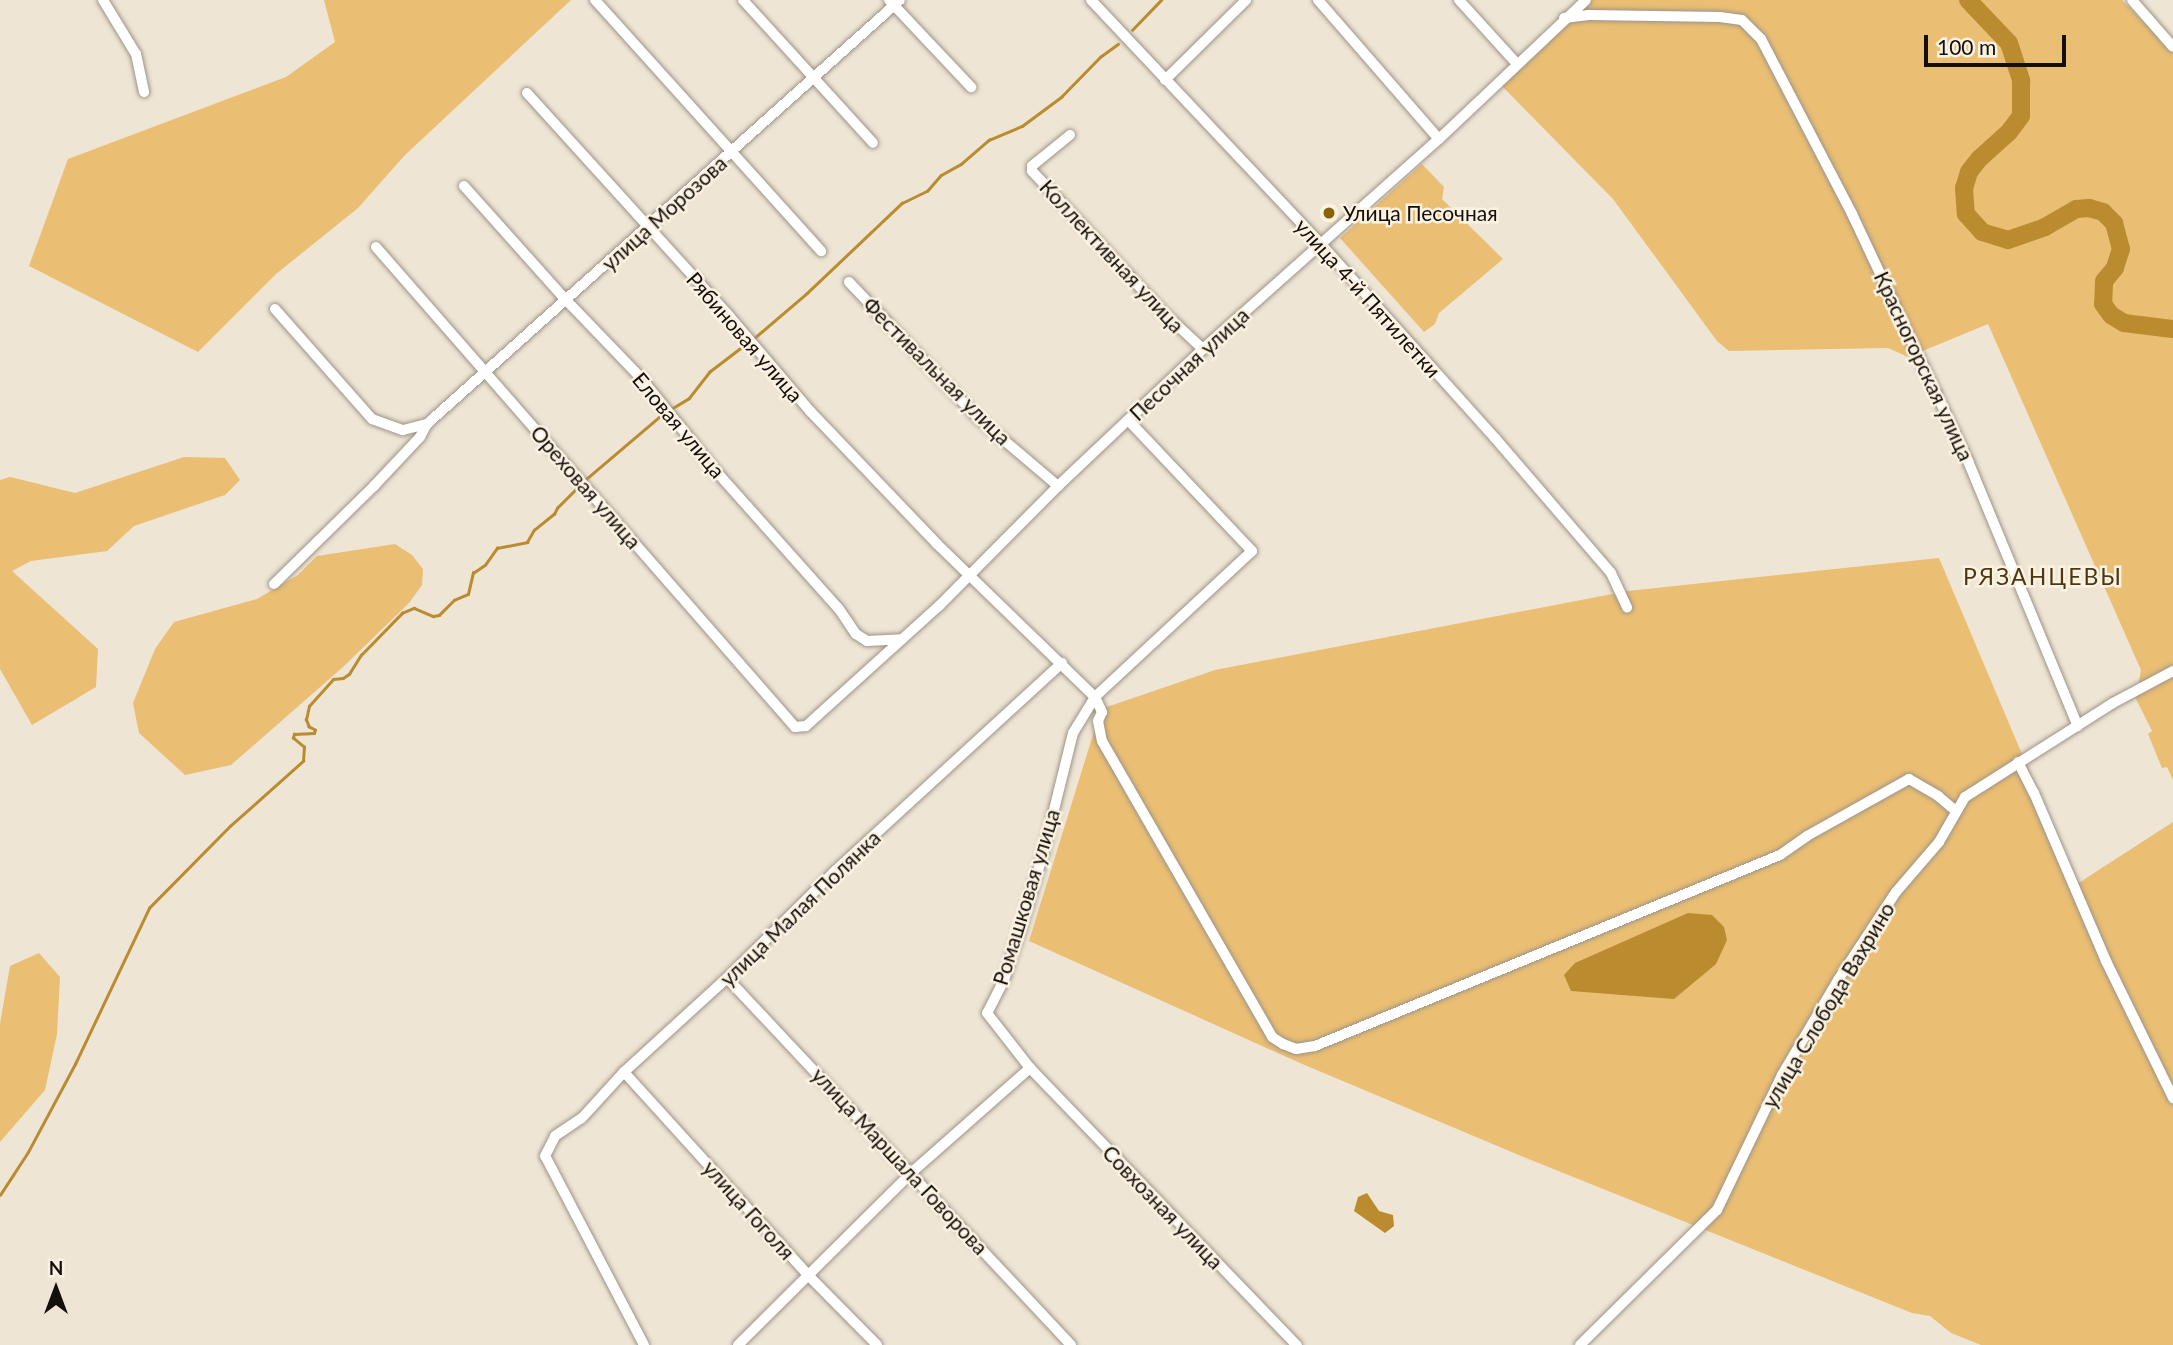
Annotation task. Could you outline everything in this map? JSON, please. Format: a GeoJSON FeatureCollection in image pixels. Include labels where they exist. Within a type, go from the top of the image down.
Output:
{"type":"FeatureCollection","features":[{"type":"Feature","properties":{"kind":"street"},"geometry":{"type":"LineString","coordinates":[[103,0],[136,54],[144,92]]}},
{"type":"Feature","properties":{"kind":"street"},"geometry":{"type":"LineString","coordinates":[[595,0],[821,251]]}},
{"type":"Feature","properties":{"kind":"street"},"geometry":{"type":"LineString","coordinates":[[743,0],[873,143]]}},
{"type":"Feature","properties":{"kind":"street","name":"улица 4-й Пятилетки"},"geometry":{"type":"LineString","coordinates":[[1091,0],[1320,243],[1611,573],[1627,608]]}},
{"type":"Feature","properties":{"kind":"street"},"geometry":{"type":"LineString","coordinates":[[1165,80],[1246,0]]}},
{"type":"Feature","properties":{"kind":"street"},"geometry":{"type":"LineString","coordinates":[[1318,0],[1438,139]]}},
{"type":"Feature","properties":{"kind":"street"},"geometry":{"type":"LineString","coordinates":[[1459,0],[1517,64]]}},
{"type":"Feature","properties":{"kind":"street","name":"Песочная улица"},"geometry":{"type":"LineString","coordinates":[[796,727],[806,726],[818,717],[971,574],[1058,486],[1203,349],[1438,139],[1586,0]]}},
{"type":"Feature","properties":{"kind":"street"},"geometry":{"type":"LineString","coordinates":[[2132,0],[2173,47]]}},
{"type":"Feature","properties":{"kind":"street"},"geometry":{"type":"LineString","coordinates":[[895,2],[971,87]]}},
{"type":"Feature","properties":{"kind":"street","name":"улица Морозова"},"geometry":{"type":"LineString","coordinates":[[274,584],[374,486],[420,437],[427,424],[815,78],[895,2]]}},
{"type":"Feature","properties":{"kind":"street","name":"Красногорская улица"},"geometry":{"type":"LineString","coordinates":[[1564,19],[1630,15],[1742,20],[1761,39],[1881,274],[1968,461],[2078,726]]}},
{"type":"Feature","properties":{"kind":"street","name":"Рябиновая улица"},"geometry":{"type":"LineString","coordinates":[[527,93],[755,346],[810,411],[937,544],[971,574],[1095,697]]}},
{"type":"Feature","properties":{"kind":"street","name":"Коллективная улица"},"geometry":{"type":"LineString","coordinates":[[1070,135],[1032,166],[1032,171],[1163,312],[1203,349]]}},
{"type":"Feature","properties":{"kind":"street","name":"Еловая улица"},"geometry":{"type":"LineString","coordinates":[[464,186],[664,404],[715,470],[804,568],[856,634],[867,640],[902,639]]}},
{"type":"Feature","properties":{"kind":"street","name":"Ореховая улица"},"geometry":{"type":"LineString","coordinates":[[376,247],[796,727]]}},
{"type":"Feature","properties":{"kind":"street","name":"Фестивальная улица"},"geometry":{"type":"LineString","coordinates":[[849,282],[979,419],[1058,486]]}},
{"type":"Feature","properties":{"kind":"street"},"geometry":{"type":"LineString","coordinates":[[275,309],[372,419],[403,430],[427,424]]}},
{"type":"Feature","properties":{"kind":"street","name":"Ромашковая улица"},"geometry":{"type":"LineString","coordinates":[[1030,1068],[987,1013],[1004,980],[1020,931],[1043,854],[1073,733],[1095,697],[1252,551],[1129,421]]}},
{"type":"Feature","properties":{"kind":"street","name":"улица Малая Полянка"},"geometry":{"type":"LineString","coordinates":[[644,1345],[545,1156],[555,1136],[582,1118],[624,1072],[727,978],[835,871],[1062,663]]}},
{"type":"Feature","properties":{"kind":"street","name":"улица Слобода Вахрино"},"geometry":{"type":"LineString","coordinates":[[1580,1345],[1717,1210],[1772,1095],[1825,1002],[1895,892],[1939,842],[1956,811],[1974,791],[2018,762],[2173,671]]}},
{"type":"Feature","properties":{"kind":"street"},"geometry":{"type":"LineString","coordinates":[[1095,697],[1102,712],[1098,721],[1102,741],[1272,1037],[1296,1049],[1315,1046],[1780,855],[1807,836],[1909,779],[1938,796],[1956,811]]}},
{"type":"Feature","properties":{"kind":"street"},"geometry":{"type":"LineString","coordinates":[[2018,762],[2106,961],[2173,1098]]}},
{"type":"Feature","properties":{"kind":"street","name":"улица Маршала Говорова"},"geometry":{"type":"LineString","coordinates":[[727,978],[1071,1345]]}},
{"type":"Feature","properties":{"kind":"street"},"geometry":{"type":"LineString","coordinates":[[738,1345],[911,1173],[1030,1068]]}},
{"type":"Feature","properties":{"kind":"street","name":"Совхозная улица"},"geometry":{"type":"LineString","coordinates":[[1030,1068],[1297,1345]]}},
{"type":"Feature","properties":{"kind":"street","name":"улица Гоголя"},"geometry":{"type":"LineString","coordinates":[[624,1072],[808,1276],[877,1345]]}},
{"type":"Feature","properties":{"kind":"shaded area"},"geometry":{"type":"Polygon","coordinates":[[[324,0],[571,0],[405,155],[358,208],[276,274],[198,352],[29,266],[68,159],[286,77],[335,42],[324,0]]]}},
{"type":"Feature","properties":{"kind":"shaded area"},"geometry":{"type":"Polygon","coordinates":[[[1582,0],[2122,0],[2173,52],[2173,780],[2167,767],[2162,768],[2148,734],[2152,731],[2136,699],[2141,670],[1988,324],[1908,357],[1888,348],[1729,351],[1717,341],[1613,199],[1496,80],[1582,0]]]}},
{"type":"Feature","properties":{"kind":"shaded area"},"geometry":{"type":"Polygon","coordinates":[[[1422,164],[1444,187],[1442,199],[1503,259],[1439,313],[1435,324],[1424,332],[1340,238],[1422,164]]]}},
{"type":"Feature","properties":{"kind":"shaded area"},"geometry":{"type":"Polygon","coordinates":[[[184,457],[225,458],[240,480],[225,495],[134,526],[107,551],[31,561],[12,571],[98,649],[96,687],[32,725],[0,669],[0,480],[10,477],[75,493],[184,457]]]}},
{"type":"Feature","properties":{"kind":"shaded area"},"geometry":{"type":"Polygon","coordinates":[[[395,544],[412,555],[423,569],[422,585],[409,603],[343,667],[231,765],[185,775],[139,733],[133,703],[155,649],[174,622],[257,599],[298,575],[317,556],[395,544]]]}},
{"type":"Feature","properties":{"kind":"shaded area"},"geometry":{"type":"Polygon","coordinates":[[[1939,558],[2077,884],[2173,822],[2173,1345],[1981,1345],[1951,1333],[1930,1316],[1912,1313],[1526,1158],[1300,1063],[1029,941],[1101,709],[1215,670],[1628,591],[1939,558]]]}},
{"type":"Feature","properties":{"kind":"shaded area"},"geometry":{"type":"Polygon","coordinates":[[[1688,913],[1712,915],[1724,927],[1727,940],[1716,964],[1674,999],[1571,991],[1564,975],[1575,963],[1688,913]]]}},
{"type":"Feature","properties":{"kind":"shaded area"},"geometry":{"type":"Polygon","coordinates":[[[39,953],[60,977],[57,1034],[45,1090],[0,1142],[0,1024],[10,966],[39,953]]]}},
{"type":"Feature","properties":{"kind":"shaded area"},"geometry":{"type":"Polygon","coordinates":[[[1367,1193],[1379,1211],[1393,1215],[1394,1226],[1385,1233],[1354,1211],[1358,1197],[1367,1193]]]}},
{"type":"Feature","properties":{"kind":"waterway"},"geometry":{"type":"LineString","coordinates":[[1132,30],[1161,0]]}},
{"type":"Feature","properties":{"kind":"waterway"},"geometry":{"type":"LineString","coordinates":[[1968,0],[2009,43],[2021,81],[2021,116],[1969,172],[1964,188],[1966,214],[1982,232],[2008,240],[2045,227],[2076,209],[2089,208],[2103,212],[2114,223],[2121,249],[2115,268],[2104,281],[2103,304],[2111,315],[2124,323],[2173,329]]}},
{"type":"Feature","properties":{"kind":"waterway"},"geometry":{"type":"LineString","coordinates":[[752,340],[807,293],[902,203],[927,191],[941,175],[961,164],[989,140],[1022,126],[1061,97],[1100,57],[1118,44]]}},
{"type":"Feature","properties":{"kind":"waterway"},"geometry":{"type":"LineString","coordinates":[[671,409],[689,398],[709,372],[747,343]]}},
{"type":"Feature","properties":{"kind":"waterway"},"geometry":{"type":"LineString","coordinates":[[585,480],[665,412]]}},
{"type":"Feature","properties":{"kind":"waterway"},"geometry":{"type":"LineString","coordinates":[[0,1195],[28,1152],[75,1064],[149,908],[230,826],[303,761],[304,747],[293,738],[294,734],[314,733],[315,730],[309,727],[306,720],[309,706],[333,679],[349,674],[361,655],[402,613],[414,608],[433,616],[439,615],[454,600],[468,594],[473,573],[485,565],[497,548],[527,542],[534,530],[554,514],[580,485]]}},
{"type":"Feature","properties":{"kind":"place","name":"Улица Песочная"},"geometry":{"type":"Point","coordinates":[1329,213]}},
{"type":"Feature","properties":{"kind":"district","name":"РЯЗАНЦЕВЫ"},"geometry":{"type":"Point","coordinates":[2043,576]}}]}
